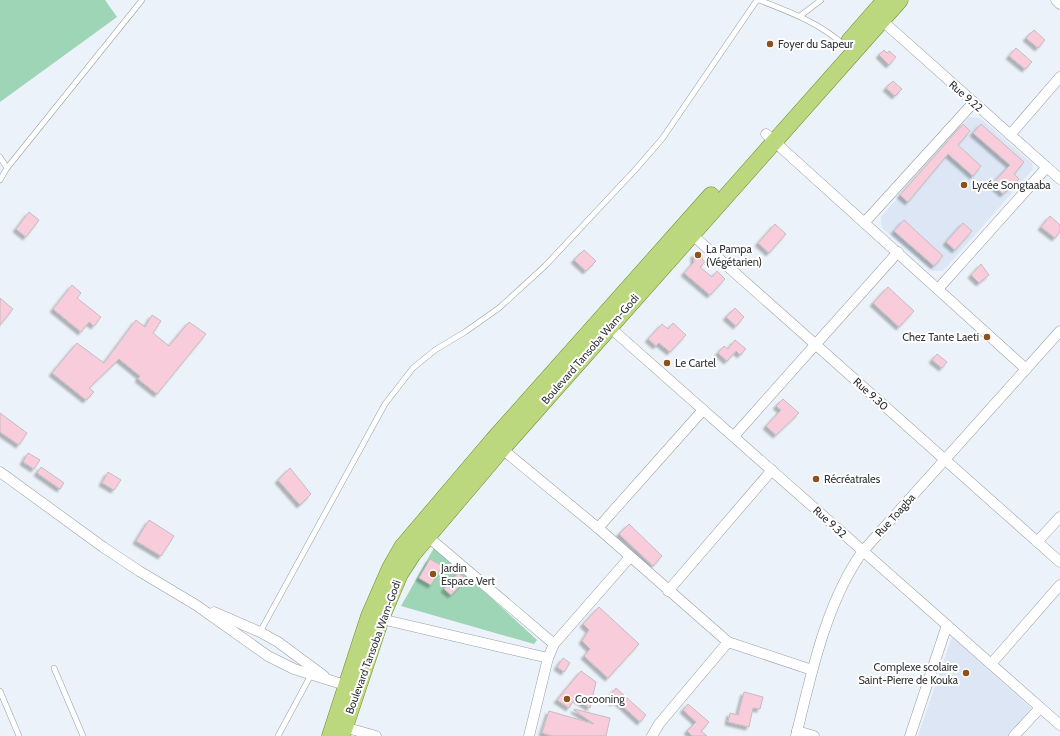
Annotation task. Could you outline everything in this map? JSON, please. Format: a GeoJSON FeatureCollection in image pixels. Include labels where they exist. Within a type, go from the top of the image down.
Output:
{"type":"FeatureCollection","features":[{"type":"Feature","properties":{"kind":"main road","name":"Boulevard Tansoba Wam-Godi"},"geometry":{"type":"LineString","coordinates":[[343,732],[381,619],[400,574],[427,536],[502,449],[605,323],[878,17],[885,0]]}},
{"type":"Feature","properties":{"kind":"main road","name":"Boulevard Tansoba Wam-Godi"},"geometry":{"type":"LineString","coordinates":[[770,138],[846,46],[878,17],[900,0]]}},
{"type":"Feature","properties":{"kind":"main road","name":"Boulevard Tansoba Wam-Godi"},"geometry":{"type":"LineString","coordinates":[[330,736],[345,685],[372,609],[390,568],[402,547],[492,441],[605,323]]}},
{"type":"Feature","properties":{"kind":"street"},"geometry":{"type":"LineString","coordinates":[[1056,0],[1060,4]]}},
{"type":"Feature","properties":{"kind":"street","name":"Rue 9.22"},"geometry":{"type":"LineString","coordinates":[[878,17],[1060,178]]}},
{"type":"Feature","properties":{"kind":"street"},"geometry":{"type":"LineString","coordinates":[[1010,135],[1060,77]]}},
{"type":"Feature","properties":{"kind":"street"},"geometry":{"type":"LineString","coordinates":[[864,223],[974,102]]}},
{"type":"Feature","properties":{"kind":"street"},"geometry":{"type":"LineString","coordinates":[[770,138],[1026,369]]}},
{"type":"Feature","properties":{"kind":"street"},"geometry":{"type":"LineString","coordinates":[[938,289],[1047,167]]}},
{"type":"Feature","properties":{"kind":"street","name":"Rue 9.30"},"geometry":{"type":"LineString","coordinates":[[687,230],[1060,562]]}},
{"type":"Feature","properties":{"kind":"street"},"geometry":{"type":"LineString","coordinates":[[734,436],[898,252]]}},
{"type":"Feature","properties":{"kind":"street","name":"Rue 9.32"},"geometry":{"type":"LineString","coordinates":[[605,323],[1060,725]]}},
{"type":"Feature","properties":{"kind":"street","name":"Rue Toagba"},"geometry":{"type":"LineString","coordinates":[[796,734],[812,670],[840,588],[850,568],[863,551],[1060,331]]}},
{"type":"Feature","properties":{"kind":"street"},"geometry":{"type":"LineString","coordinates":[[598,528],[704,410]]}},
{"type":"Feature","properties":{"kind":"street"},"geometry":{"type":"LineString","coordinates":[[502,449],[598,528],[668,591],[728,642],[812,670]]}},
{"type":"Feature","properties":{"kind":"street"},"geometry":{"type":"LineString","coordinates":[[668,591],[772,470]]}},
{"type":"Feature","properties":{"kind":"street"},"geometry":{"type":"LineString","coordinates":[[0,472],[133,567],[196,605],[268,656],[294,669],[312,672],[345,685]]}},
{"type":"Feature","properties":{"kind":"street"},"geometry":{"type":"LineString","coordinates":[[1037,542],[1060,517]]}},
{"type":"Feature","properties":{"kind":"street"},"geometry":{"type":"LineString","coordinates":[[427,536],[554,644]]}},
{"type":"Feature","properties":{"kind":"street"},"geometry":{"type":"LineString","coordinates":[[529,736],[548,658],[554,644],[630,557]]}},
{"type":"Feature","properties":{"kind":"street"},"geometry":{"type":"LineString","coordinates":[[991,664],[1060,585]]}},
{"type":"Feature","properties":{"kind":"street"},"geometry":{"type":"LineString","coordinates":[[196,605],[260,632],[278,642],[312,672]]}},
{"type":"Feature","properties":{"kind":"street"},"geometry":{"type":"LineString","coordinates":[[381,619],[548,658]]}},
{"type":"Feature","properties":{"kind":"street"},"geometry":{"type":"LineString","coordinates":[[910,736],[947,625]]}},
{"type":"Feature","properties":{"kind":"street"},"geometry":{"type":"LineString","coordinates":[[652,736],[659,724],[728,642]]}},
{"type":"Feature","properties":{"kind":"street"},"geometry":{"type":"LineString","coordinates":[[1014,736],[1040,708]]}},
{"type":"Feature","properties":{"kind":"street"},"geometry":{"type":"LineString","coordinates":[[343,732],[376,736]]}},
{"type":"Feature","properties":{"kind":"street"},"geometry":{"type":"LineString","coordinates":[[796,734],[814,736]]}},
{"type":"Feature","properties":{"kind":"lane"},"geometry":{"type":"LineString","coordinates":[[0,180],[7,168],[142,0]]}},
{"type":"Feature","properties":{"kind":"lane"},"geometry":{"type":"LineString","coordinates":[[260,632],[385,404],[399,385],[413,368],[435,350],[465,332],[499,308],[545,266],[636,170],[662,139],[758,0],[800,16],[834,35],[846,46]]}},
{"type":"Feature","properties":{"kind":"lane"},"geometry":{"type":"LineString","coordinates":[[800,16],[821,0]]}},
{"type":"Feature","properties":{"kind":"lane"},"geometry":{"type":"LineString","coordinates":[[0,157],[7,168]]}},
{"type":"Feature","properties":{"kind":"lane"},"geometry":{"type":"LineString","coordinates":[[54,668],[83,736]]}},
{"type":"Feature","properties":{"kind":"lane"},"geometry":{"type":"LineString","coordinates":[[278,736],[312,672]]}},
{"type":"Feature","properties":{"kind":"lane"},"geometry":{"type":"LineString","coordinates":[[0,691],[19,736]]}},
{"type":"Feature","properties":{"kind":"shaded area","name":"Lycée Songtaaba"},"geometry":{"type":"Polygon","coordinates":[[[969,117],[980,118],[1032,163],[1033,169],[943,271],[933,271],[882,228],[881,217],[969,117]]]}},
{"type":"Feature","properties":{"kind":"shaded area","name":"Complexe scolaire Saint-Pierre de Kouka"},"geometry":{"type":"Polygon","coordinates":[[[952,637],[1033,710],[1009,736],[918,736],[952,637]]]}},
{"type":"Feature","properties":{"kind":"green space"},"geometry":{"type":"Polygon","coordinates":[[[0,0],[105,0],[117,17],[0,102],[0,0]]]}},
{"type":"Feature","properties":{"kind":"green space"},"geometry":{"type":"Polygon","coordinates":[[[435,546],[537,640],[534,644],[401,606],[435,546]]]}},
{"type":"Feature","properties":{"kind":"building"},"geometry":{"type":"Polygon","coordinates":[[[1034,30],[1045,40],[1038,48],[1026,38],[1034,30]]]}},
{"type":"Feature","properties":{"kind":"building"},"geometry":{"type":"Polygon","coordinates":[[[1016,48],[1032,62],[1025,69],[1009,56],[1016,48]]]}},
{"type":"Feature","properties":{"kind":"building"},"geometry":{"type":"Polygon","coordinates":[[[884,50],[887,53],[889,51],[896,57],[889,65],[879,55],[884,50]]]}},
{"type":"Feature","properties":{"kind":"building"},"geometry":{"type":"Polygon","coordinates":[[[893,81],[902,89],[895,96],[886,88],[893,81]]]}},
{"type":"Feature","properties":{"kind":"building"},"geometry":{"type":"Polygon","coordinates":[[[963,124],[970,131],[958,145],[981,166],[973,176],[948,154],[908,202],[900,195],[963,124]]]}},
{"type":"Feature","properties":{"kind":"building"},"geometry":{"type":"Polygon","coordinates":[[[981,124],[1024,162],[1014,174],[1019,179],[1003,194],[992,184],[1010,165],[973,133],[981,124]]]}},
{"type":"Feature","properties":{"kind":"building"},"geometry":{"type":"Polygon","coordinates":[[[29,212],[39,220],[26,237],[16,229],[29,212]]]}},
{"type":"Feature","properties":{"kind":"building"},"geometry":{"type":"Polygon","coordinates":[[[1050,216],[1060,225],[1060,232],[1055,238],[1041,227],[1050,216]]]}},
{"type":"Feature","properties":{"kind":"building"},"geometry":{"type":"Polygon","coordinates":[[[904,220],[943,256],[934,266],[894,231],[904,220]]]}},
{"type":"Feature","properties":{"kind":"building"},"geometry":{"type":"Polygon","coordinates":[[[963,223],[972,231],[955,250],[946,242],[963,223]]]}},
{"type":"Feature","properties":{"kind":"building"},"geometry":{"type":"Polygon","coordinates":[[[775,224],[786,234],[769,253],[758,243],[775,224]]]}},
{"type":"Feature","properties":{"kind":"building"},"geometry":{"type":"Polygon","coordinates":[[[584,250],[596,261],[586,271],[574,260],[584,250]]]}},
{"type":"Feature","properties":{"kind":"building"},"geometry":{"type":"Polygon","coordinates":[[[694,254],[702,254],[702,259],[705,262],[700,267],[712,277],[717,271],[725,279],[710,295],[684,273],[694,262],[694,254]]]}},
{"type":"Feature","properties":{"kind":"building"},"geometry":{"type":"Polygon","coordinates":[[[981,264],[989,275],[979,283],[971,275],[981,264]]]}},
{"type":"Feature","properties":{"kind":"building"},"geometry":{"type":"Polygon","coordinates":[[[72,285],[81,293],[77,298],[101,317],[94,326],[89,322],[81,332],[53,309],[72,285]]]}},
{"type":"Feature","properties":{"kind":"building"},"geometry":{"type":"Polygon","coordinates":[[[888,287],[914,311],[899,327],[873,303],[888,287]]]}},
{"type":"Feature","properties":{"kind":"building"},"geometry":{"type":"Polygon","coordinates":[[[0,298],[13,309],[0,325],[0,298]]]}},
{"type":"Feature","properties":{"kind":"building"},"geometry":{"type":"Polygon","coordinates":[[[735,308],[744,317],[736,326],[726,317],[735,308]]]}},
{"type":"Feature","properties":{"kind":"building"},"geometry":{"type":"Polygon","coordinates":[[[152,315],[161,321],[153,333],[169,346],[189,322],[206,334],[157,394],[138,379],[140,376],[119,359],[89,388],[94,392],[86,400],[52,373],[77,343],[104,363],[136,320],[145,327],[152,315]]]}},
{"type":"Feature","properties":{"kind":"building"},"geometry":{"type":"Polygon","coordinates":[[[673,323],[686,335],[670,352],[659,343],[656,346],[648,339],[662,324],[668,329],[673,323]]]}},
{"type":"Feature","properties":{"kind":"building"},"geometry":{"type":"Polygon","coordinates":[[[735,340],[746,349],[740,355],[736,351],[727,361],[718,353],[724,346],[728,349],[735,340]]]}},
{"type":"Feature","properties":{"kind":"building"},"geometry":{"type":"Polygon","coordinates":[[[937,354],[947,362],[942,368],[932,360],[937,354]]]}},
{"type":"Feature","properties":{"kind":"building"},"geometry":{"type":"Polygon","coordinates":[[[783,399],[799,413],[776,435],[766,426],[781,410],[776,406],[783,399]]]}},
{"type":"Feature","properties":{"kind":"building"},"geometry":{"type":"Polygon","coordinates":[[[0,413],[27,433],[19,445],[0,432],[0,413]]]}},
{"type":"Feature","properties":{"kind":"building"},"geometry":{"type":"Polygon","coordinates":[[[28,453],[40,460],[34,469],[23,462],[28,453]]]}},
{"type":"Feature","properties":{"kind":"building"},"geometry":{"type":"Polygon","coordinates":[[[41,467],[64,483],[60,489],[37,473],[41,467]]]}},
{"type":"Feature","properties":{"kind":"building"},"geometry":{"type":"Polygon","coordinates":[[[290,468],[311,494],[300,505],[278,480],[290,468]]]}},
{"type":"Feature","properties":{"kind":"building"},"geometry":{"type":"Polygon","coordinates":[[[108,472],[121,480],[114,490],[102,483],[108,472]]]}},
{"type":"Feature","properties":{"kind":"building"},"geometry":{"type":"Polygon","coordinates":[[[149,520],[174,536],[161,556],[136,541],[149,520]]]}},
{"type":"Feature","properties":{"kind":"building"},"geometry":{"type":"Polygon","coordinates":[[[629,524],[662,556],[653,566],[619,534],[629,524]]]}},
{"type":"Feature","properties":{"kind":"building"},"geometry":{"type":"Polygon","coordinates":[[[430,559],[442,566],[431,585],[419,578],[430,559]]]}},
{"type":"Feature","properties":{"kind":"building"},"geometry":{"type":"Polygon","coordinates":[[[458,573],[467,579],[451,595],[444,589],[458,573]]]}},
{"type":"Feature","properties":{"kind":"building"},"geometry":{"type":"Polygon","coordinates":[[[599,607],[639,644],[608,678],[584,656],[590,649],[582,641],[589,630],[583,624],[599,607]]]}},
{"type":"Feature","properties":{"kind":"building"},"geometry":{"type":"Polygon","coordinates":[[[563,658],[570,663],[564,672],[557,667],[563,658]]]}},
{"type":"Feature","properties":{"kind":"building"},"geometry":{"type":"Polygon","coordinates":[[[581,671],[596,682],[590,708],[575,698],[569,708],[557,700],[581,671]]]}},
{"type":"Feature","properties":{"kind":"building"},"geometry":{"type":"Polygon","coordinates":[[[616,688],[646,715],[640,722],[616,700],[613,703],[608,698],[616,688]]]}},
{"type":"Feature","properties":{"kind":"building"},"geometry":{"type":"Polygon","coordinates":[[[744,692],[763,697],[760,709],[753,708],[749,727],[728,722],[730,713],[738,715],[744,692]]]}},
{"type":"Feature","properties":{"kind":"building"},"geometry":{"type":"Polygon","coordinates":[[[688,704],[709,722],[701,731],[707,736],[692,736],[687,731],[696,722],[683,710],[688,704]]]}},
{"type":"Feature","properties":{"kind":"building"},"geometry":{"type":"Polygon","coordinates":[[[574,709],[610,718],[606,736],[552,736],[542,733],[549,711],[594,724],[574,709]]]}},
{"type":"Feature","properties":{"kind":"place","name":"Foyer du Sapeur"},"geometry":{"type":"Point","coordinates":[770,44]}},
{"type":"Feature","properties":{"kind":"place","name":"Lycée Songtaaba"},"geometry":{"type":"Point","coordinates":[964,185]}},
{"type":"Feature","properties":{"kind":"place","name":"La Pampa (Végétarien)"},"geometry":{"type":"Point","coordinates":[698,255]}},
{"type":"Feature","properties":{"kind":"place","name":"Chez Tante Laeti"},"geometry":{"type":"Point","coordinates":[987,337]}},
{"type":"Feature","properties":{"kind":"place","name":"Le Cartel"},"geometry":{"type":"Point","coordinates":[667,363]}},
{"type":"Feature","properties":{"kind":"place","name":"Récréatrales"},"geometry":{"type":"Point","coordinates":[816,479]}},
{"type":"Feature","properties":{"kind":"place","name":"Jardin Espace Vert"},"geometry":{"type":"Point","coordinates":[433,574]}},
{"type":"Feature","properties":{"kind":"place","name":"Complexe scolaire Saint-Pierre de Kouka"},"geometry":{"type":"Point","coordinates":[966,673]}},
{"type":"Feature","properties":{"kind":"place","name":"Cocooning"},"geometry":{"type":"Point","coordinates":[567,699]}}]}
